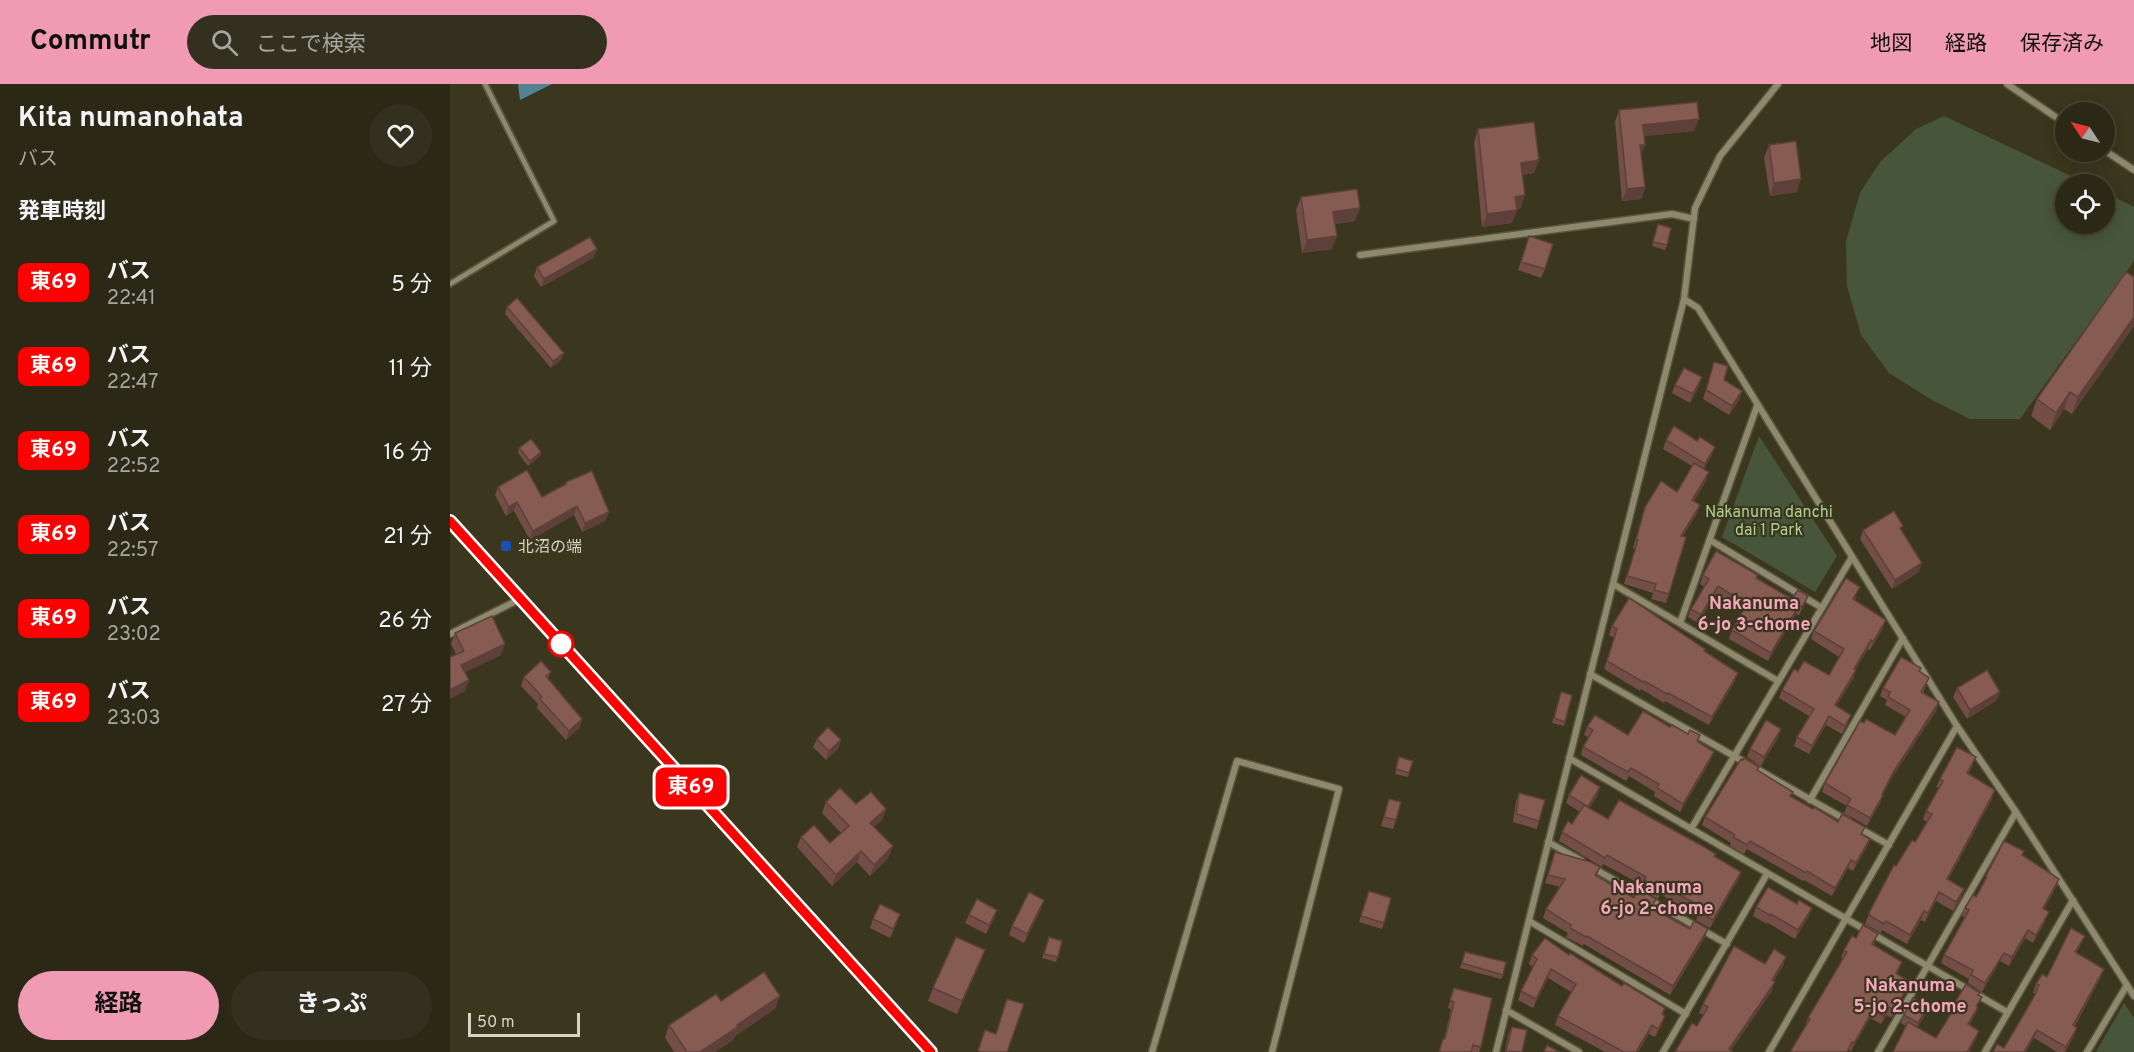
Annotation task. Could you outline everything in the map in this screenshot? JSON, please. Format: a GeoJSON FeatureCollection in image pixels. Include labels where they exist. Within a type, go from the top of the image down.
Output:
{"type":"FeatureCollection","features":[{"type":"Feature","properties":{"kind":"street"},"geometry":{"type":"LineString","coordinates":[[1496,1052],[1684,299],[1695,208],[1720,156],[1778,84]]}},
{"type":"Feature","properties":{"kind":"street"},"geometry":{"type":"LineString","coordinates":[[2007,84],[2055,117]]}},
{"type":"Feature","properties":{"kind":"street"},"geometry":{"type":"LineString","coordinates":[[2115,157],[2134,170]]}},
{"type":"Feature","properties":{"kind":"street"},"geometry":{"type":"LineString","coordinates":[[1360,255],[1672,214],[1694,219]]}},
{"type":"Feature","properties":{"kind":"street"},"geometry":{"type":"LineString","coordinates":[[1684,299],[1698,308],[1957,726],[2016,812],[2134,996]]}},
{"type":"Feature","properties":{"kind":"street"},"geometry":{"type":"LineString","coordinates":[[1680,623],[1757,406]]}},
{"type":"Feature","properties":{"kind":"street"},"geometry":{"type":"LineString","coordinates":[[450,521],[931,1052]]}},
{"type":"Feature","properties":{"kind":"street"},"geometry":{"type":"LineString","coordinates":[[1710,540],[1822,608]]}},
{"type":"Feature","properties":{"kind":"street"},"geometry":{"type":"LineString","coordinates":[[1691,829],[1852,557]]}},
{"type":"Feature","properties":{"kind":"street"},"geometry":{"type":"LineString","coordinates":[[1613,584],[1779,681]]}},
{"type":"Feature","properties":{"kind":"street"},"geometry":{"type":"LineString","coordinates":[[450,634],[520,599]]}},
{"type":"Feature","properties":{"kind":"street"},"geometry":{"type":"LineString","coordinates":[[1810,800],[1903,638]]}},
{"type":"Feature","properties":{"kind":"street"},"geometry":{"type":"LineString","coordinates":[[1590,674],[1888,845]]}},
{"type":"Feature","properties":{"kind":"street"},"geometry":{"type":"LineString","coordinates":[[1769,1052],[1957,726]]}},
{"type":"Feature","properties":{"kind":"street"},"geometry":{"type":"LineString","coordinates":[[1569,758],[2007,1012]]}},
{"type":"Feature","properties":{"kind":"street"},"geometry":{"type":"LineString","coordinates":[[1152,1052],[1237,761],[1339,789],[1272,1052]]}},
{"type":"Feature","properties":{"kind":"street"},"geometry":{"type":"LineString","coordinates":[[1878,1052],[2016,812]]}},
{"type":"Feature","properties":{"kind":"street"},"geometry":{"type":"LineString","coordinates":[[1548,842],[1726,944]]}},
{"type":"Feature","properties":{"kind":"street"},"geometry":{"type":"LineString","coordinates":[[1664,1052],[1767,874]]}},
{"type":"Feature","properties":{"kind":"street"},"geometry":{"type":"LineString","coordinates":[[1984,1052],[2073,900]]}},
{"type":"Feature","properties":{"kind":"street"},"geometry":{"type":"LineString","coordinates":[[1528,921],[1686,1014]]}},
{"type":"Feature","properties":{"kind":"street"},"geometry":{"type":"LineString","coordinates":[[2087,1052],[2127,985]]}},
{"type":"Feature","properties":{"kind":"street"},"geometry":{"type":"LineString","coordinates":[[1506,1010],[1580,1052]]}},
{"type":"Feature","properties":{"kind":"lane"},"geometry":{"type":"LineString","coordinates":[[450,284],[554,221],[485,84]]}},
{"type":"Feature","properties":{"kind":"green space"},"geometry":{"type":"Polygon","coordinates":[[[1944,116],[2067,174],[2055,174],[2055,234],[2115,234],[2115,197],[2134,207],[2134,261],[2020,419],[1970,419],[1932,400],[1889,373],[1861,335],[1847,286],[1846,241],[1860,193],[1880,162],[1916,129],[1944,116]]]}},
{"type":"Feature","properties":{"kind":"green space","name":"Nakanuma danchi dai 1 Park"},"geometry":{"type":"Polygon","coordinates":[[[1759,436],[1837,556],[1815,592],[1722,537],[1759,436]]]}},
{"type":"Feature","properties":{"kind":"green space"},"geometry":{"type":"Polygon","coordinates":[[[2124,1003],[2134,1018],[2134,1052],[2096,1052],[2124,1003]]]}},
{"type":"Feature","properties":{"kind":"water"},"geometry":{"type":"Polygon","coordinates":[[[518,84],[552,84],[520,100],[518,84]]]}},
{"type":"Feature","properties":{"kind":"building"},"geometry":{"type":"Polygon","coordinates":[[[1697,102],[1699,119],[1643,125],[1645,145],[1640,145],[1645,187],[1627,189],[1619,110],[1697,102]]]}},
{"type":"Feature","properties":{"kind":"building"},"geometry":{"type":"Polygon","coordinates":[[[1534,122],[1539,160],[1521,163],[1525,195],[1515,197],[1517,210],[1487,214],[1478,129],[1534,122]]]}},
{"type":"Feature","properties":{"kind":"building"},"geometry":{"type":"Polygon","coordinates":[[[1796,141],[1801,179],[1774,183],[1769,145],[1796,141]]]}},
{"type":"Feature","properties":{"kind":"building"},"geometry":{"type":"Polygon","coordinates":[[[1357,189],[1360,208],[1333,212],[1337,236],[1307,240],[1301,197],[1357,189]]]}},
{"type":"Feature","properties":{"kind":"building"},"geometry":{"type":"Polygon","coordinates":[[[1658,224],[1671,228],[1667,245],[1653,242],[1658,224]]]}},
{"type":"Feature","properties":{"kind":"building"},"geometry":{"type":"Polygon","coordinates":[[[1529,236],[1553,244],[1545,269],[1521,262],[1529,236]]]}},
{"type":"Feature","properties":{"kind":"building"},"geometry":{"type":"Polygon","coordinates":[[[590,237],[597,249],[544,279],[537,267],[590,237]]]}},
{"type":"Feature","properties":{"kind":"building"},"geometry":{"type":"Polygon","coordinates":[[[2126,272],[2134,277],[2134,317],[2078,397],[2070,392],[2056,413],[2037,399],[2126,272]]]}},
{"type":"Feature","properties":{"kind":"building"},"geometry":{"type":"Polygon","coordinates":[[[517,298],[564,353],[553,361],[507,307],[517,298]]]}},
{"type":"Feature","properties":{"kind":"building"},"geometry":{"type":"Polygon","coordinates":[[[1714,362],[1728,366],[1724,380],[1742,391],[1732,406],[1706,390],[1714,362]]]}},
{"type":"Feature","properties":{"kind":"building"},"geometry":{"type":"Polygon","coordinates":[[[1684,368],[1702,377],[1693,394],[1675,385],[1684,368]]]}},
{"type":"Feature","properties":{"kind":"building"},"geometry":{"type":"Polygon","coordinates":[[[1674,426],[1697,441],[1700,437],[1715,447],[1705,464],[1666,440],[1674,426]]]}},
{"type":"Feature","properties":{"kind":"building"},"geometry":{"type":"Polygon","coordinates":[[[531,439],[541,452],[530,461],[519,448],[531,439]]]}},
{"type":"Feature","properties":{"kind":"building"},"geometry":{"type":"Polygon","coordinates":[[[1694,463],[1709,472],[1692,500],[1700,505],[1681,536],[1686,537],[1669,594],[1654,590],[1656,584],[1627,576],[1645,507],[1661,481],[1677,492],[1694,463]]]}},
{"type":"Feature","properties":{"kind":"building"},"geometry":{"type":"Polygon","coordinates":[[[527,470],[542,497],[566,482],[592,471],[609,512],[585,523],[577,506],[533,531],[517,502],[509,507],[498,487],[527,470]]]}},
{"type":"Feature","properties":{"kind":"building"},"geometry":{"type":"Polygon","coordinates":[[[1894,511],[1903,526],[1900,528],[1922,563],[1895,580],[1863,530],[1894,511]]]}},
{"type":"Feature","properties":{"kind":"building"},"geometry":{"type":"Polygon","coordinates":[[[1716,551],[1758,575],[1756,578],[1792,599],[1798,590],[1808,596],[1802,607],[1799,605],[1771,653],[1732,630],[1747,604],[1718,586],[1701,615],[1691,609],[1709,579],[1703,575],[1716,551]]]}},
{"type":"Feature","properties":{"kind":"building"},"geometry":{"type":"Polygon","coordinates":[[[1846,578],[1860,587],[1853,599],[1886,620],[1873,642],[1871,640],[1835,705],[1851,715],[1845,726],[1829,716],[1812,746],[1797,737],[1814,709],[1782,690],[1794,669],[1798,671],[1804,661],[1829,675],[1844,649],[1814,631],[1846,578]]]}},
{"type":"Feature","properties":{"kind":"building"},"geometry":{"type":"Polygon","coordinates":[[[1629,598],[1738,673],[1712,717],[1607,661],[1617,629],[1612,626],[1629,598]]]}},
{"type":"Feature","properties":{"kind":"building"},"geometry":{"type":"Polygon","coordinates":[[[492,616],[505,644],[461,665],[469,680],[450,690],[450,657],[464,651],[455,633],[492,616]]]}},
{"type":"Feature","properties":{"kind":"building"},"geometry":{"type":"Polygon","coordinates":[[[1901,657],[1921,668],[1919,671],[1929,678],[1921,692],[1939,702],[1894,771],[1870,818],[1847,805],[1851,799],[1825,783],[1860,721],[1864,723],[1866,719],[1895,735],[1910,710],[1888,697],[1890,692],[1883,688],[1901,657]]]}},
{"type":"Feature","properties":{"kind":"building"},"geometry":{"type":"Polygon","coordinates":[[[541,661],[551,672],[546,676],[582,719],[569,731],[524,677],[541,661]]]}},
{"type":"Feature","properties":{"kind":"building"},"geometry":{"type":"Polygon","coordinates":[[[1987,670],[2000,692],[1970,710],[1957,688],[1987,670]]]}},
{"type":"Feature","properties":{"kind":"building"},"geometry":{"type":"Polygon","coordinates":[[[1561,692],[1572,695],[1565,722],[1554,718],[1561,692]]]}},
{"type":"Feature","properties":{"kind":"building"},"geometry":{"type":"Polygon","coordinates":[[[1643,711],[1670,727],[1672,725],[1688,734],[1690,730],[1700,735],[1697,741],[1714,752],[1683,804],[1657,788],[1659,784],[1631,768],[1628,772],[1583,747],[1593,730],[1587,727],[1595,715],[1628,735],[1643,711]]]}},
{"type":"Feature","properties":{"kind":"building"},"geometry":{"type":"Polygon","coordinates":[[[1766,720],[1781,729],[1764,757],[1750,749],[1766,720]]]}},
{"type":"Feature","properties":{"kind":"building"},"geometry":{"type":"Polygon","coordinates":[[[828,727],[841,740],[829,751],[817,739],[828,727]]]}},
{"type":"Feature","properties":{"kind":"building"},"geometry":{"type":"Polygon","coordinates":[[[1957,747],[1976,757],[1967,773],[1995,790],[1947,879],[1964,889],[1956,902],[1939,892],[1928,913],[1924,911],[1910,935],[1886,921],[1884,924],[1869,913],[1894,865],[1896,866],[1912,840],[1915,842],[1932,814],[1926,811],[1943,781],[1940,779],[1957,747]]]}},
{"type":"Feature","properties":{"kind":"building"},"geometry":{"type":"Polygon","coordinates":[[[1399,757],[1413,761],[1409,773],[1396,769],[1399,757]]]}},
{"type":"Feature","properties":{"kind":"building"},"geometry":{"type":"Polygon","coordinates":[[[1744,758],[1759,767],[1757,770],[1793,792],[1790,796],[1838,822],[1842,814],[1865,827],[1861,834],[1870,839],[1856,863],[1851,860],[1835,888],[1750,841],[1747,845],[1705,817],[1741,759],[1744,758]]]}},
{"type":"Feature","properties":{"kind":"building"},"geometry":{"type":"Polygon","coordinates":[[[1581,775],[1600,787],[1588,807],[1569,795],[1581,775]]]}},
{"type":"Feature","properties":{"kind":"building"},"geometry":{"type":"Polygon","coordinates":[[[840,788],[856,804],[871,792],[886,809],[870,823],[893,846],[874,865],[861,851],[836,875],[801,837],[814,825],[830,843],[849,826],[826,802],[840,788]]]}},
{"type":"Feature","properties":{"kind":"building"},"geometry":{"type":"Polygon","coordinates":[[[1519,793],[1545,800],[1539,821],[1516,814],[1519,793]]]}},
{"type":"Feature","properties":{"kind":"building"},"geometry":{"type":"Polygon","coordinates":[[[1389,799],[1401,802],[1396,820],[1384,817],[1389,799]]]}},
{"type":"Feature","properties":{"kind":"building"},"geometry":{"type":"Polygon","coordinates":[[[1619,800],[1706,848],[1716,854],[1714,856],[1741,872],[1713,920],[1699,912],[1702,907],[1663,886],[1661,890],[1644,880],[1646,877],[1607,855],[1605,858],[1562,832],[1568,821],[1572,824],[1584,805],[1608,819],[1619,800]]]}},
{"type":"Feature","properties":{"kind":"building"},"geometry":{"type":"Polygon","coordinates":[[[2004,841],[2024,851],[2022,855],[2059,879],[2043,908],[2049,912],[2036,935],[2028,930],[2012,957],[2004,953],[1985,983],[1971,975],[1973,970],[1944,955],[1969,910],[1965,908],[1973,895],[1976,897],[2004,841]]]}},
{"type":"Feature","properties":{"kind":"building"},"geometry":{"type":"Polygon","coordinates":[[[1555,852],[1591,862],[1600,867],[1595,875],[1634,898],[1639,889],[1656,899],[1651,908],[1688,928],[1690,929],[1694,921],[1708,929],[1673,986],[1570,928],[1571,925],[1546,909],[1565,879],[1548,875],[1555,852]]]}},
{"type":"Feature","properties":{"kind":"building"},"geometry":{"type":"Polygon","coordinates":[[[1768,887],[1797,904],[1799,900],[1812,908],[1798,930],[1756,907],[1768,887]]]}},
{"type":"Feature","properties":{"kind":"building"},"geometry":{"type":"Polygon","coordinates":[[[1369,891],[1391,898],[1384,923],[1361,916],[1369,891]]]}},
{"type":"Feature","properties":{"kind":"building"},"geometry":{"type":"Polygon","coordinates":[[[1029,892],[1044,900],[1027,934],[1012,926],[1029,892]]]}},
{"type":"Feature","properties":{"kind":"building"},"geometry":{"type":"Polygon","coordinates":[[[977,899],[997,910],[989,925],[969,915],[977,899]]]}},
{"type":"Feature","properties":{"kind":"building"},"geometry":{"type":"Polygon","coordinates":[[[880,904],[900,914],[893,929],[873,919],[880,904]]]}},
{"type":"Feature","properties":{"kind":"building"},"geometry":{"type":"Polygon","coordinates":[[[1863,925],[1878,934],[1872,944],[1902,962],[1896,973],[1907,980],[1900,991],[1904,993],[1894,1010],[1889,1007],[1884,1016],[1873,1010],[1847,1052],[1790,1052],[1847,952],[1844,950],[1852,936],[1856,938],[1863,925]]]}},
{"type":"Feature","properties":{"kind":"building"},"geometry":{"type":"Polygon","coordinates":[[[2071,928],[2085,936],[2075,952],[2104,969],[2073,1025],[2077,1028],[2066,1047],[2037,1030],[2024,1052],[1993,1052],[1997,1044],[2004,1048],[2034,997],[2039,985],[2036,984],[2042,974],[2047,977],[2071,928]]]}},
{"type":"Feature","properties":{"kind":"building"},"geometry":{"type":"Polygon","coordinates":[[[956,937],[985,950],[962,1001],[933,988],[956,937]]]}},
{"type":"Feature","properties":{"kind":"building"},"geometry":{"type":"Polygon","coordinates":[[[1049,937],[1062,941],[1058,957],[1044,954],[1049,937]]]}},
{"type":"Feature","properties":{"kind":"building"},"geometry":{"type":"Polygon","coordinates":[[[1545,938],[1622,986],[1624,983],[1665,1008],[1662,1014],[1665,1016],[1658,1029],[1652,1025],[1636,1052],[1624,1052],[1558,1016],[1576,984],[1551,969],[1536,999],[1521,991],[1537,959],[1532,955],[1545,938]]]}},
{"type":"Feature","properties":{"kind":"building"},"geometry":{"type":"Polygon","coordinates":[[[1734,946],[1765,964],[1774,949],[1786,957],[1772,980],[1775,982],[1729,1049],[1732,1052],[1675,1052],[1692,1023],[1697,1026],[1708,1007],[1703,1004],[1734,946]]]}},
{"type":"Feature","properties":{"kind":"building"},"geometry":{"type":"Polygon","coordinates":[[[1465,952],[1506,962],[1503,975],[1462,963],[1465,952]]]}},
{"type":"Feature","properties":{"kind":"building"},"geometry":{"type":"Polygon","coordinates":[[[764,972],[780,996],[700,1052],[687,1052],[669,1025],[716,994],[721,1001],[764,972]]]}},
{"type":"Feature","properties":{"kind":"building"},"geometry":{"type":"Polygon","coordinates":[[[1966,984],[1980,993],[1978,995],[1982,997],[1968,1024],[1979,1031],[1967,1052],[1893,1052],[1908,1022],[1936,1038],[1966,984]]]}},
{"type":"Feature","properties":{"kind":"building"},"geometry":{"type":"Polygon","coordinates":[[[1454,988],[1492,998],[1481,1047],[1473,1045],[1471,1052],[1439,1052],[1443,1039],[1445,1039],[1454,1002],[1450,1000],[1454,988]]]}},
{"type":"Feature","properties":{"kind":"building"},"geometry":{"type":"Polygon","coordinates":[[[1913,998],[1928,1006],[1918,1023],[1904,1015],[1913,998]]]}},
{"type":"Feature","properties":{"kind":"building"},"geometry":{"type":"Polygon","coordinates":[[[1007,999],[1024,1004],[1007,1052],[978,1051],[985,1030],[996,1034],[1007,999]]]}},
{"type":"Feature","properties":{"kind":"building"},"geometry":{"type":"Polygon","coordinates":[[[1512,1027],[1527,1030],[1522,1052],[1506,1051],[1512,1027]]]}},
{"type":"Feature","properties":{"kind":"building"},"geometry":{"type":"Polygon","coordinates":[[[1547,1045],[1559,1052],[1544,1052],[1547,1045]]]}},
{"type":"Feature","properties":{"kind":"bus line","name":"東69"},"geometry":{"type":"LineString","coordinates":[[450,521],[931,1052]]}},
{"type":"Feature","properties":{"kind":"place","name":"北沼の端"},"geometry":{"type":"Point","coordinates":[506,546]}},
{"type":"Feature","properties":{"kind":"district","name":"Nakanuma 6-jo 3-chome"},"geometry":{"type":"Point","coordinates":[1754,613]}},
{"type":"Feature","properties":{"kind":"district","name":"Nakanuma 6-jo 2-chome"},"geometry":{"type":"Point","coordinates":[1657,897]}},
{"type":"Feature","properties":{"kind":"district","name":"Nakanuma 5-jo 2-chome"},"geometry":{"type":"Point","coordinates":[1910,995]}}]}
